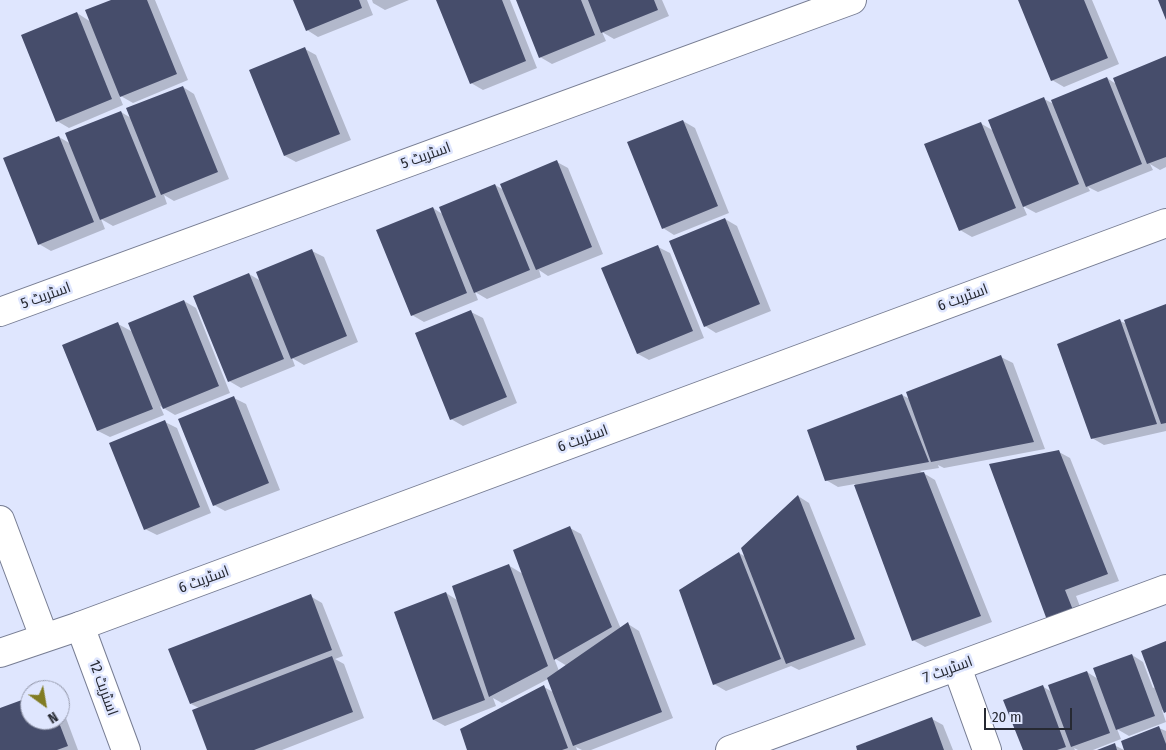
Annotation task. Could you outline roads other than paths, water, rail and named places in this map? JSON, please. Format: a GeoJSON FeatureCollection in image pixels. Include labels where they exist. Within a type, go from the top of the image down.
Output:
{"type":"FeatureCollection","features":[{"type":"Feature","properties":{"kind":"street","name":"اسٹریٹ 5"},"geometry":{"type":"LineString","coordinates":[[0,312],[822,5],[852,0]]}},
{"type":"Feature","properties":{"kind":"street","name":"اسٹریٹ 6"},"geometry":{"type":"LineString","coordinates":[[0,653],[80,626],[1166,223]]}},
{"type":"Feature","properties":{"kind":"street"},"geometry":{"type":"LineString","coordinates":[[0,520],[44,637]]}},
{"type":"Feature","properties":{"kind":"street","name":"اسٹریٹ 7"},"geometry":{"type":"LineString","coordinates":[[730,750],[1166,589]]}},
{"type":"Feature","properties":{"kind":"street","name":"اسٹریٹ 12"},"geometry":{"type":"LineString","coordinates":[[80,626],[126,750]]}},
{"type":"Feature","properties":{"kind":"street"},"geometry":{"type":"LineString","coordinates":[[957,667],[987,750]]}}]}
